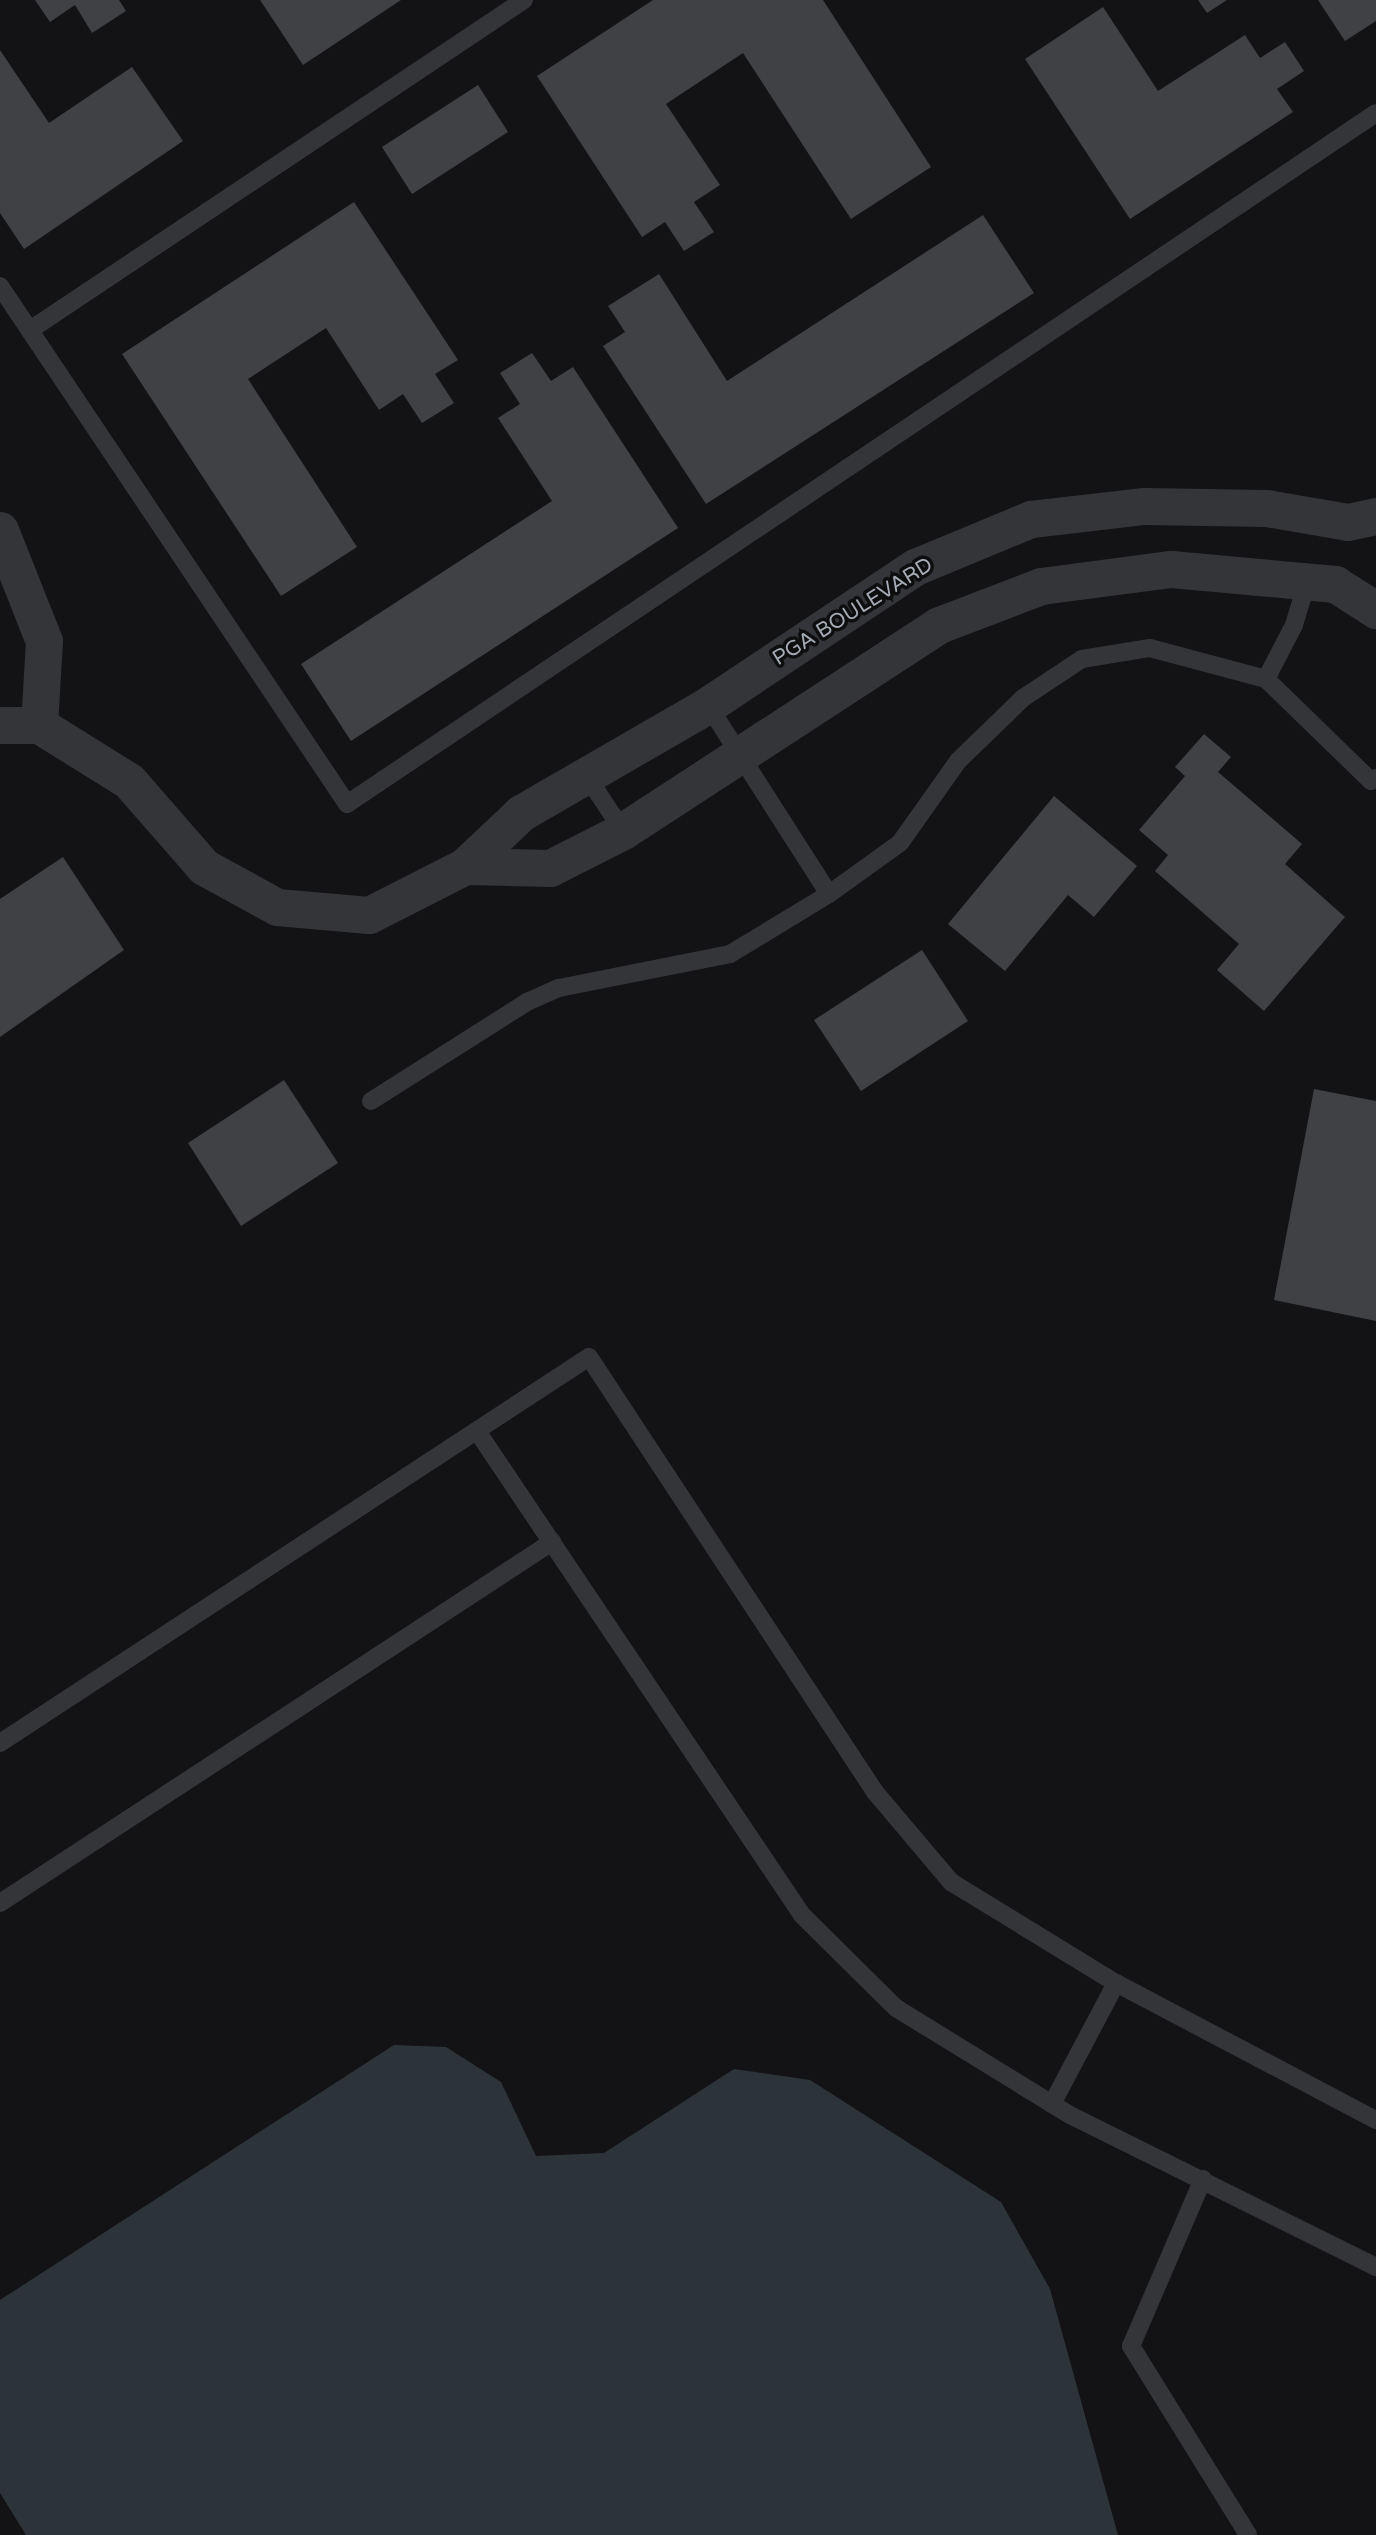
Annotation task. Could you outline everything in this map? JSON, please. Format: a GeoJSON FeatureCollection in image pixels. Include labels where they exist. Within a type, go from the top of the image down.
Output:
{"type":"FeatureCollection","features":[{"type":"Feature","properties":{"kind":"street","name":"PGA BOULEVARD"},"geometry":{"type":"LineString","coordinates":[[39,725],[129,781],[204,867],[277,907],[369,915],[465,866],[521,813],[708,705],[915,567],[1031,519],[1144,506],[1266,508],[1348,522],[1376,516]]}},
{"type":"Feature","properties":{"kind":"street"},"geometry":{"type":"LineString","coordinates":[[0,530],[44,641],[39,725],[0,724]]}},
{"type":"Feature","properties":{"kind":"street","name":"PGA BOULEVARD"},"geometry":{"type":"LineString","coordinates":[[465,866],[550,868],[623,831],[939,625],[1041,586],[1171,569],[1335,584],[1376,611]]}},
{"type":"Feature","properties":{"kind":"lane"},"geometry":{"type":"LineString","coordinates":[[30,330],[524,0]]}},
{"type":"Feature","properties":{"kind":"lane"},"geometry":{"type":"LineString","coordinates":[[0,286],[347,804],[1376,113]]}},
{"type":"Feature","properties":{"kind":"lane"},"geometry":{"type":"LineString","coordinates":[[1266,680],[1294,625],[1307,582]]}},
{"type":"Feature","properties":{"kind":"lane"},"geometry":{"type":"LineString","coordinates":[[371,1101],[527,1002],[559,988],[730,954],[830,894],[901,843],[958,761],[1023,698],[1082,659],[1150,648],[1266,680],[1373,780]]}},
{"type":"Feature","properties":{"kind":"lane"},"geometry":{"type":"LineString","coordinates":[[708,705],[830,894]]}},
{"type":"Feature","properties":{"kind":"lane"},"geometry":{"type":"LineString","coordinates":[[586,775],[623,831]]}},
{"type":"Feature","properties":{"kind":"lane"},"geometry":{"type":"LineString","coordinates":[[0,1743],[589,1357],[875,1792],[951,1882],[1116,1983],[1376,2120]]}},
{"type":"Feature","properties":{"kind":"lane"},"geometry":{"type":"LineString","coordinates":[[477,1431],[802,1915],[896,2008],[1052,2104],[1376,2267]]}},
{"type":"Feature","properties":{"kind":"lane"},"geometry":{"type":"LineString","coordinates":[[0,1903],[552,1542]]}},
{"type":"Feature","properties":{"kind":"lane"},"geometry":{"type":"LineString","coordinates":[[1052,2104],[1116,1983]]}},
{"type":"Feature","properties":{"kind":"lane"},"geometry":{"type":"LineString","coordinates":[[1203,2179],[1131,2346],[1248,2535]]}},
{"type":"Feature","properties":{"kind":"shaded area"},"geometry":{"type":"Polygon","coordinates":[[[394,2045],[446,2047],[501,2082],[536,2156],[604,2153],[734,2069],[810,2080],[1001,2202],[1050,2289],[1118,2535],[26,2535],[0,2493],[0,2300],[394,2045]]]}},
{"type":"Feature","properties":{"kind":"building"},"geometry":{"type":"Polygon","coordinates":[[[35,0],[119,0],[126,11],[92,33],[75,5],[50,22],[35,0]]]}},
{"type":"Feature","properties":{"kind":"building"},"geometry":{"type":"Polygon","coordinates":[[[260,0],[401,0],[303,65],[260,0]]]}},
{"type":"Feature","properties":{"kind":"building"},"geometry":{"type":"Polygon","coordinates":[[[653,0],[823,0],[931,167],[851,219],[743,53],[666,104],[720,185],[694,202],[714,232],[684,251],[665,222],[642,237],[537,76],[653,0]]]}},
{"type":"Feature","properties":{"kind":"building"},"geometry":{"type":"Polygon","coordinates":[[[1198,0],[1227,0],[1207,13],[1198,0]]]}},
{"type":"Feature","properties":{"kind":"building"},"geometry":{"type":"Polygon","coordinates":[[[1318,0],[1376,0],[1376,21],[1345,41],[1318,0]]]}},
{"type":"Feature","properties":{"kind":"building"},"geometry":{"type":"Polygon","coordinates":[[[1103,7],[1158,91],[1245,35],[1260,58],[1285,42],[1304,71],[1277,89],[1293,112],[1130,219],[1025,59],[1103,7]]]}},
{"type":"Feature","properties":{"kind":"building"},"geometry":{"type":"Polygon","coordinates":[[[0,50],[49,123],[132,67],[183,141],[24,249],[0,213],[0,50]]]}},
{"type":"Feature","properties":{"kind":"building"},"geometry":{"type":"Polygon","coordinates":[[[478,85],[508,132],[412,194],[382,147],[478,85]]]}},
{"type":"Feature","properties":{"kind":"building"},"geometry":{"type":"Polygon","coordinates":[[[354,202],[458,360],[435,374],[454,403],[422,423],[403,394],[379,410],[326,328],[248,379],[357,547],[281,596],[122,354],[354,202]]]}},
{"type":"Feature","properties":{"kind":"building"},"geometry":{"type":"Polygon","coordinates":[[[983,215],[1034,293],[706,504],[603,346],[625,332],[608,306],[659,274],[727,381],[983,215]]]}},
{"type":"Feature","properties":{"kind":"building"},"geometry":{"type":"Polygon","coordinates":[[[532,353],[551,381],[573,367],[678,528],[351,741],[301,664],[552,501],[498,418],[520,404],[500,373],[532,353]]]}},
{"type":"Feature","properties":{"kind":"building"},"geometry":{"type":"Polygon","coordinates":[[[1204,734],[1231,757],[1218,772],[1302,844],[1285,864],[1345,917],[1264,1011],[1217,970],[1239,944],[1155,871],[1168,855],[1139,830],[1185,776],[1175,767],[1204,734]]]}},
{"type":"Feature","properties":{"kind":"building"},"geometry":{"type":"Polygon","coordinates":[[[1054,796],[1137,866],[1094,917],[1068,895],[1005,971],[948,924],[1054,796]]]}},
{"type":"Feature","properties":{"kind":"building"},"geometry":{"type":"Polygon","coordinates":[[[63,857],[124,950],[0,1037],[0,899],[63,857]]]}},
{"type":"Feature","properties":{"kind":"building"},"geometry":{"type":"Polygon","coordinates":[[[922,950],[968,1021],[861,1091],[814,1020],[922,950]]]}},
{"type":"Feature","properties":{"kind":"building"},"geometry":{"type":"Polygon","coordinates":[[[284,1080],[338,1163],[241,1226],[188,1143],[284,1080]]]}},
{"type":"Feature","properties":{"kind":"building"},"geometry":{"type":"Polygon","coordinates":[[[1314,1089],[1376,1101],[1376,1321],[1274,1300],[1314,1089]]]}}]}
